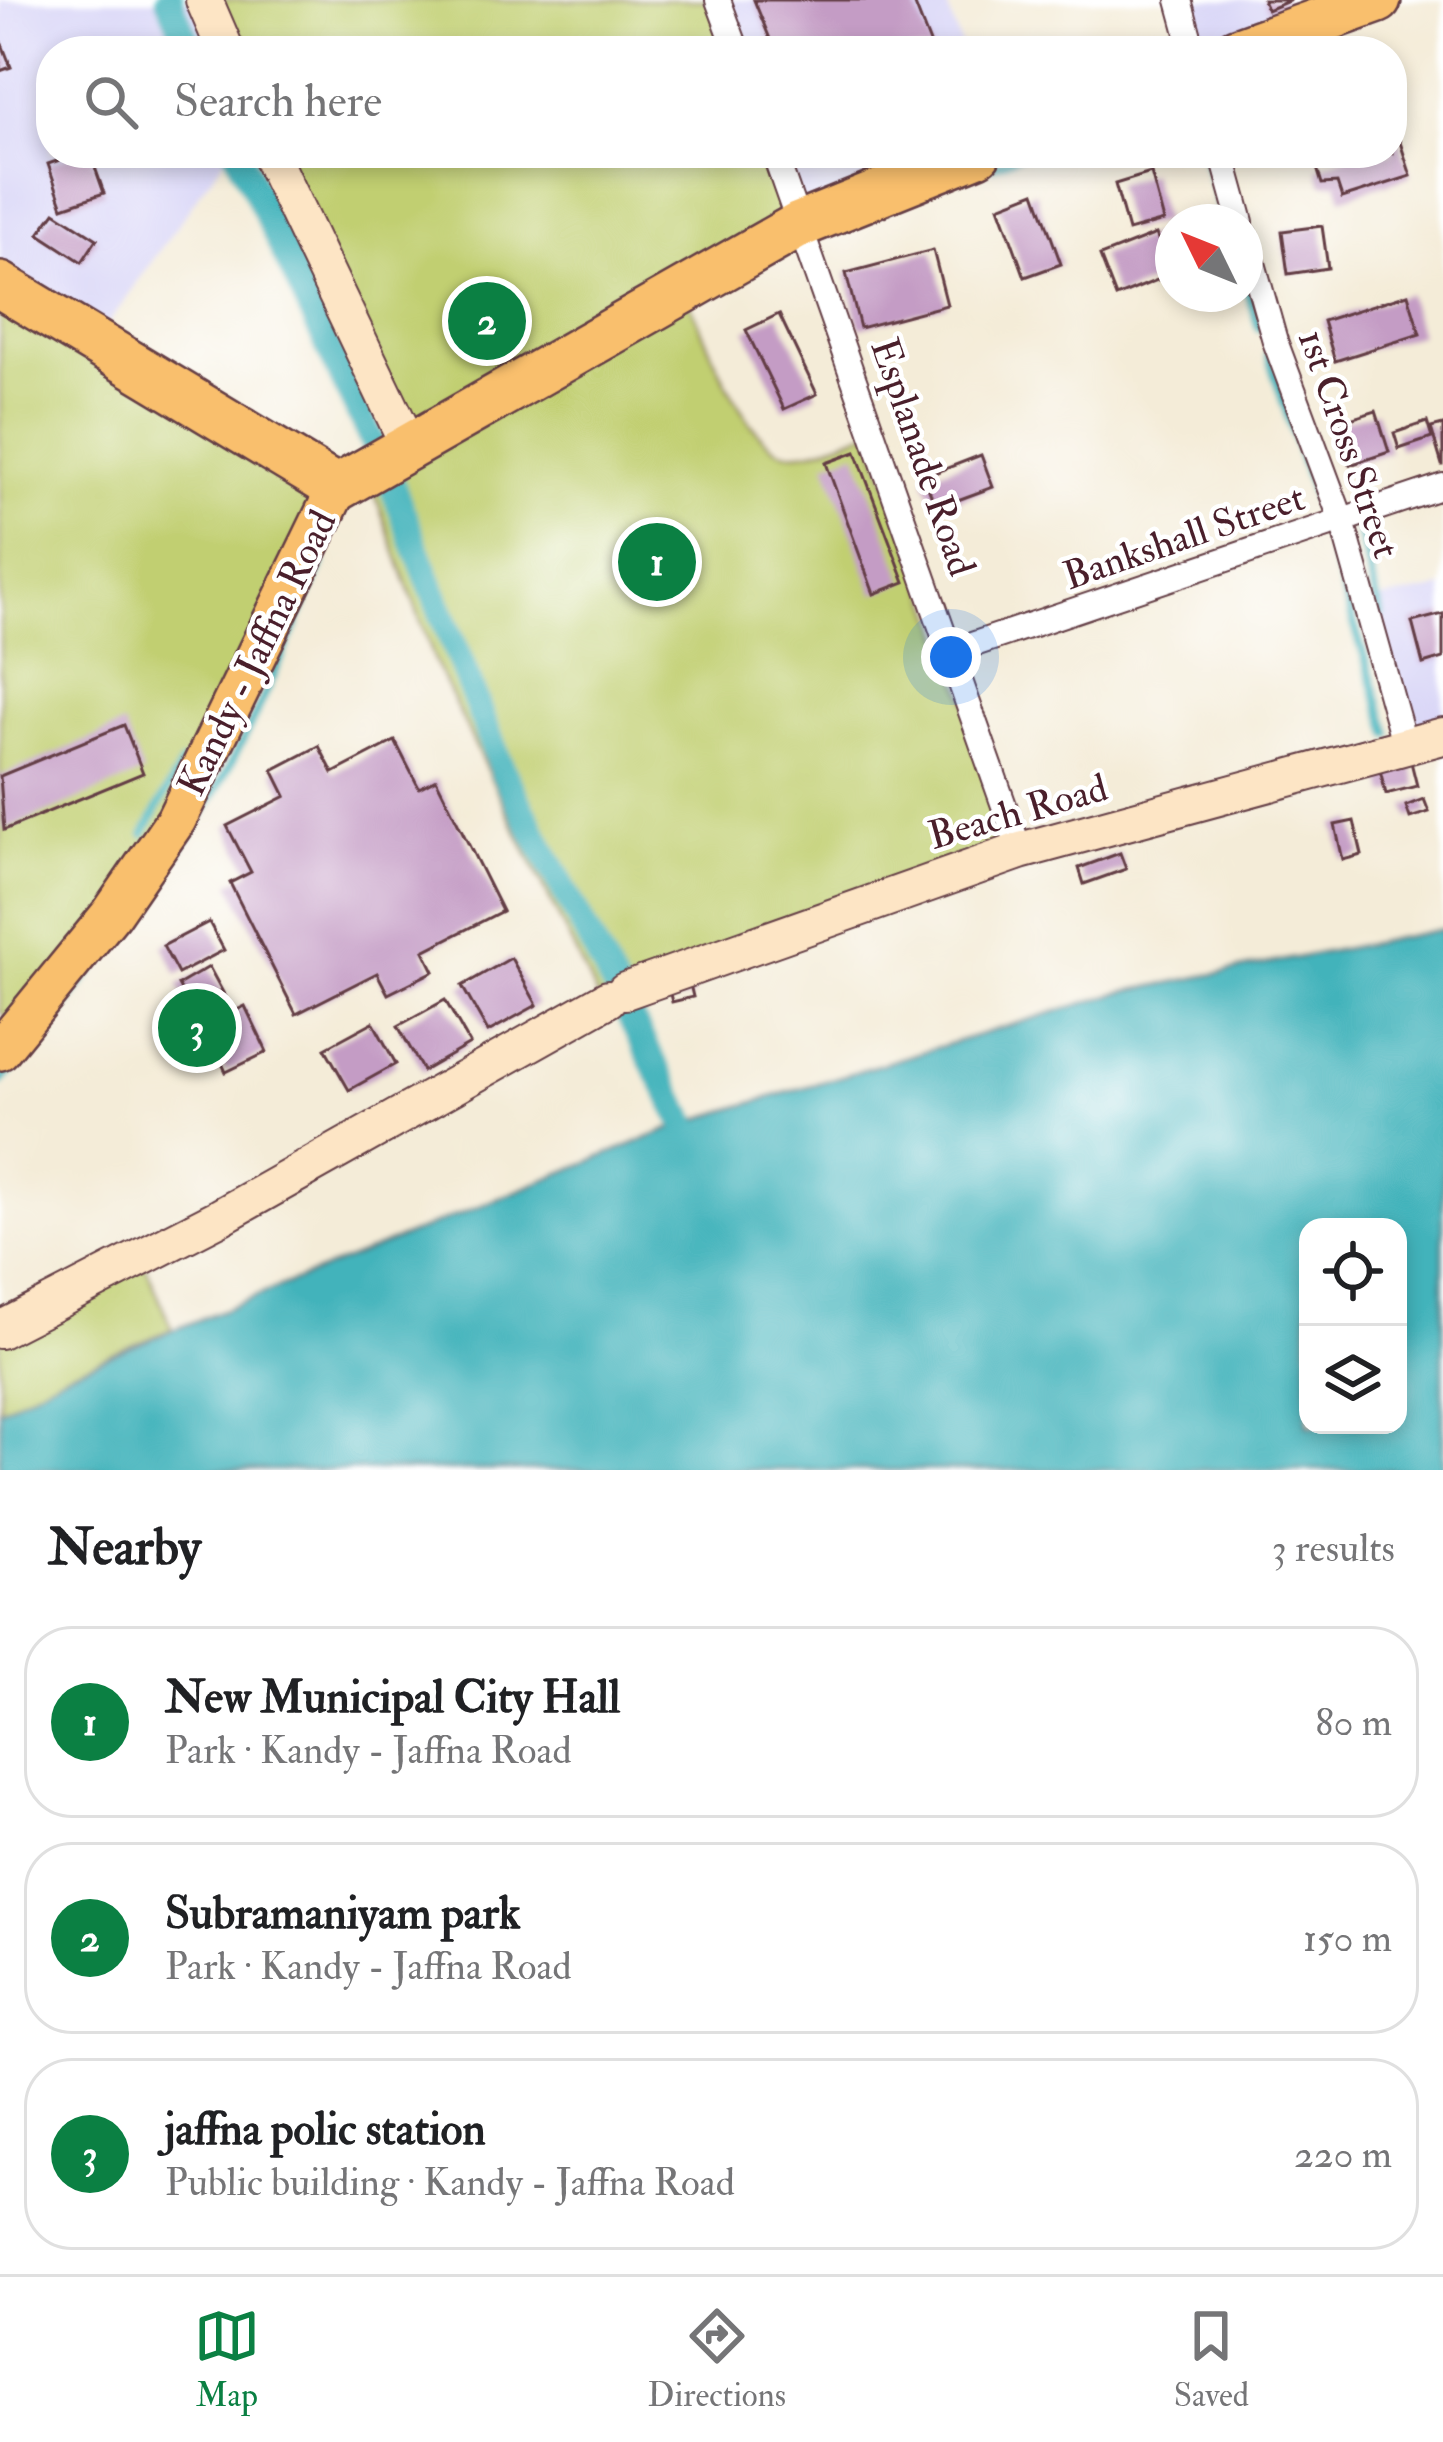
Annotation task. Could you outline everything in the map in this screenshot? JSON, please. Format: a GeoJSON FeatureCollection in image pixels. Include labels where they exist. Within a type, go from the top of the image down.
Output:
{"type":"FeatureCollection","features":[{"type":"Feature","properties":{"kind":"highway"},"geometry":{"type":"LineString","coordinates":[[1278,36],[1378,0]]}},
{"type":"Feature","properties":{"kind":"highway","name":"Kandy - Jaffna Road"},"geometry":{"type":"LineString","coordinates":[[337,488],[799,225],[941,168]]}},
{"type":"Feature","properties":{"kind":"highway"},"geometry":{"type":"LineString","coordinates":[[0,285],[337,488]]}},
{"type":"Feature","properties":{"kind":"main road"},"geometry":{"type":"LineString","coordinates":[[204,0],[220,36]]}},
{"type":"Feature","properties":{"kind":"main road"},"geometry":{"type":"LineString","coordinates":[[276,168],[409,446]]}},
{"type":"Feature","properties":{"kind":"main road","name":"Kandy - Jaffna Road"},"geometry":{"type":"LineString","coordinates":[[0,1050],[111,914],[176,820],[337,488]]}},
{"type":"Feature","properties":{"kind":"main road","name":"Beach Road"},"geometry":{"type":"LineString","coordinates":[[0,1330],[220,1216],[617,995],[1020,851],[1443,736]]}},
{"type":"Feature","properties":{"kind":"street"},"geometry":{"type":"LineString","coordinates":[[718,0],[731,36]]}},
{"type":"Feature","properties":{"kind":"street"},"geometry":{"type":"LineString","coordinates":[[1179,0],[1189,36]]}},
{"type":"Feature","properties":{"kind":"street","name":"Esplanade Road"},"geometry":{"type":"LineString","coordinates":[[778,168],[1020,851]]}},
{"type":"Feature","properties":{"kind":"street"},"geometry":{"type":"LineString","coordinates":[[1226,168],[1236,204]]}},
{"type":"Feature","properties":{"kind":"street","name":"1st Cross Street"},"geometry":{"type":"LineString","coordinates":[[1263,299],[1342,521],[1405,746]]}},
{"type":"Feature","properties":{"kind":"street","name":"Bankshall Street"},"geometry":{"type":"LineString","coordinates":[[948,653],[1443,486]]}},
{"type":"Feature","properties":{"kind":"shaded area"},"geometry":{"type":"Polygon","coordinates":[[[0,0],[204,0],[220,36],[36,36],[36,168],[217,168],[94,344],[0,285],[0,0]]]}},
{"type":"Feature","properties":{"kind":"shaded area"},"geometry":{"type":"Polygon","coordinates":[[[718,0],[945,0],[958,36],[731,36],[718,0]]]}},
{"type":"Feature","properties":{"kind":"shaded area"},"geometry":{"type":"Polygon","coordinates":[[[1179,0],[1290,0],[1300,28],[1294,36],[1189,36],[1179,0]]]}},
{"type":"Feature","properties":{"kind":"shaded area"},"geometry":{"type":"Polygon","coordinates":[[[779,168],[941,168],[799,225],[779,168]]]}},
{"type":"Feature","properties":{"kind":"shaded area"},"geometry":{"type":"Polygon","coordinates":[[[1443,588],[1443,736],[1405,746],[1365,602],[1443,588]]]}},
{"type":"Feature","properties":{"kind":"green space"},"geometry":{"type":"Polygon","coordinates":[[[204,0],[718,0],[731,36],[220,36],[204,0]]]}},
{"type":"Feature","properties":{"kind":"green space"},"geometry":{"type":"Polygon","coordinates":[[[276,168],[779,168],[799,225],[683,287],[736,400],[778,449],[824,448],[869,431],[1020,851],[600,1003],[437,667],[367,472],[408,447],[276,168]]]}},
{"type":"Feature","properties":{"kind":"green space"},"geometry":{"type":"Polygon","coordinates":[[[0,285],[337,488],[176,820],[20,1028],[0,1011],[0,285]]]}},
{"type":"Feature","properties":{"kind":"green space"},"geometry":{"type":"Polygon","coordinates":[[[142,1257],[172,1329],[67,1373],[0,1410],[0,1330],[142,1257]]]}},
{"type":"Feature","properties":{"kind":"water"},"geometry":{"type":"Polygon","coordinates":[[[1443,929],[1443,1470],[0,1470],[0,1410],[67,1373],[685,1123],[1118,993],[1443,929]]]}},
{"type":"Feature","properties":{"kind":"building"},"geometry":{"type":"Polygon","coordinates":[[[754,0],[913,0],[927,36],[769,36],[754,0]]]}},
{"type":"Feature","properties":{"kind":"building"},"geometry":{"type":"Polygon","coordinates":[[[1263,0],[1291,0],[1267,10],[1263,0]]]}},
{"type":"Feature","properties":{"kind":"building"},"geometry":{"type":"Polygon","coordinates":[[[0,39],[11,67],[0,71],[0,39]]]}},
{"type":"Feature","properties":{"kind":"building"},"geometry":{"type":"Polygon","coordinates":[[[1407,164],[1411,176],[1342,198],[1337,183],[1322,184],[1317,168],[1407,168],[1407,164]]]}},
{"type":"Feature","properties":{"kind":"building"},"geometry":{"type":"Polygon","coordinates":[[[49,168],[95,168],[104,193],[63,207],[49,168]]]}},
{"type":"Feature","properties":{"kind":"building"},"geometry":{"type":"Polygon","coordinates":[[[1151,173],[1159,204],[1155,204],[1155,224],[1128,231],[1115,184],[1151,173]]]}},
{"type":"Feature","properties":{"kind":"building"},"geometry":{"type":"Polygon","coordinates":[[[1035,192],[1061,264],[1025,277],[999,206],[1035,192]]]}},
{"type":"Feature","properties":{"kind":"building"},"geometry":{"type":"Polygon","coordinates":[[[55,212],[97,239],[82,262],[39,234],[55,212]]]}},
{"type":"Feature","properties":{"kind":"building"},"geometry":{"type":"Polygon","coordinates":[[[1322,226],[1328,268],[1288,274],[1282,231],[1322,226]]]}},
{"type":"Feature","properties":{"kind":"building"},"geometry":{"type":"Polygon","coordinates":[[[1155,234],[1155,281],[1116,297],[1100,256],[1155,234]]]}},
{"type":"Feature","properties":{"kind":"building"},"geometry":{"type":"Polygon","coordinates":[[[933,250],[947,305],[860,328],[846,273],[933,250]]]}},
{"type":"Feature","properties":{"kind":"building"},"geometry":{"type":"Polygon","coordinates":[[[1408,294],[1420,334],[1335,361],[1323,321],[1408,294]]]}},
{"type":"Feature","properties":{"kind":"building"},"geometry":{"type":"Polygon","coordinates":[[[779,314],[817,394],[784,409],[746,330],[779,314]]]}},
{"type":"Feature","properties":{"kind":"building"},"geometry":{"type":"Polygon","coordinates":[[[1376,411],[1389,452],[1350,465],[1337,423],[1376,411]]]}},
{"type":"Feature","properties":{"kind":"building"},"geometry":{"type":"Polygon","coordinates":[[[1427,422],[1432,438],[1399,449],[1394,433],[1427,422]]]}},
{"type":"Feature","properties":{"kind":"building"},"geometry":{"type":"Polygon","coordinates":[[[1443,425],[1443,465],[1442,465],[1431,428],[1443,425]]]}},
{"type":"Feature","properties":{"kind":"building"},"geometry":{"type":"Polygon","coordinates":[[[856,452],[905,582],[874,594],[826,463],[856,452]]]}},
{"type":"Feature","properties":{"kind":"building"},"geometry":{"type":"Polygon","coordinates":[[[981,455],[993,487],[936,508],[924,477],[981,455]]]}},
{"type":"Feature","properties":{"kind":"building"},"geometry":{"type":"Polygon","coordinates":[[[1443,614],[1443,658],[1423,664],[1412,622],[1443,614]]]}},
{"type":"Feature","properties":{"kind":"building"},"geometry":{"type":"Polygon","coordinates":[[[124,725],[143,773],[4,830],[0,776],[124,725]]]}},
{"type":"Feature","properties":{"kind":"building"},"geometry":{"type":"Polygon","coordinates":[[[395,741],[419,788],[436,779],[502,911],[424,951],[434,971],[388,994],[377,973],[296,1014],[230,883],[251,872],[227,826],[286,796],[273,770],[319,746],[333,773],[395,741]]]}},
{"type":"Feature","properties":{"kind":"building"},"geometry":{"type":"Polygon","coordinates":[[[1411,762],[1417,786],[1386,794],[1380,770],[1411,762]]]}},
{"type":"Feature","properties":{"kind":"building"},"geometry":{"type":"Polygon","coordinates":[[[1424,799],[1429,812],[1410,818],[1406,806],[1424,799]]]}},
{"type":"Feature","properties":{"kind":"building"},"geometry":{"type":"Polygon","coordinates":[[[1354,821],[1362,855],[1343,860],[1335,825],[1354,821]]]}},
{"type":"Feature","properties":{"kind":"building"},"geometry":{"type":"Polygon","coordinates":[[[1120,853],[1126,869],[1084,884],[1079,868],[1120,853]]]}},
{"type":"Feature","properties":{"kind":"building"},"geometry":{"type":"Polygon","coordinates":[[[209,922],[224,950],[178,974],[163,946],[209,922]]]}},
{"type":"Feature","properties":{"kind":"building"},"geometry":{"type":"Polygon","coordinates":[[[511,958],[537,1005],[488,1032],[462,986],[511,958]]]}},
{"type":"Feature","properties":{"kind":"building"},"geometry":{"type":"Polygon","coordinates":[[[209,967],[227,1000],[196,1018],[178,985],[209,967]]]}},
{"type":"Feature","properties":{"kind":"building"},"geometry":{"type":"Polygon","coordinates":[[[689,980],[693,997],[672,1002],[668,986],[689,980]]]}},
{"type":"Feature","properties":{"kind":"building"},"geometry":{"type":"Polygon","coordinates":[[[445,1000],[470,1044],[423,1071],[398,1026],[445,1000]]]}},
{"type":"Feature","properties":{"kind":"building"},"geometry":{"type":"Polygon","coordinates":[[[245,1006],[267,1052],[226,1072],[205,1026],[245,1006]]]}},
{"type":"Feature","properties":{"kind":"building"},"geometry":{"type":"Polygon","coordinates":[[[373,1022],[396,1064],[349,1090],[325,1048],[373,1022]]]}},
{"type":"Feature","properties":{"kind":"waterway"},"geometry":{"type":"LineString","coordinates":[[169,0],[185,36]]}},
{"type":"Feature","properties":{"kind":"waterway"},"geometry":{"type":"LineString","coordinates":[[245,168],[388,475],[504,774],[685,1123]]}},
{"type":"Feature","properties":{"kind":"waterway"},"geometry":{"type":"LineString","coordinates":[[1208,168],[1219,204]]}},
{"type":"Feature","properties":{"kind":"waterway"},"geometry":{"type":"LineString","coordinates":[[1254,312],[1259,328]]}},
{"type":"Feature","properties":{"kind":"waterway"},"geometry":{"type":"LineString","coordinates":[[1268,354],[1389,734]]}},
{"type":"Feature","properties":{"kind":"waterway"},"geometry":{"type":"LineString","coordinates":[[1366,524],[1358,527],[1381,615]]}},
{"type":"Feature","properties":{"kind":"waterway"},"geometry":{"type":"LineString","coordinates":[[163,873],[232,761],[323,561]]}},
{"type":"Feature","properties":{"kind":"waterway"},"geometry":{"type":"LineString","coordinates":[[144,834],[182,763]]}},
{"type":"Feature","properties":{"kind":"waterway"},"geometry":{"type":"LineString","coordinates":[[0,1082],[41,1038],[101,957]]}},
{"type":"Feature","properties":{"kind":"place","name":"Subramaniyam park"},"geometry":{"type":"Point","coordinates":[487,321]}},
{"type":"Feature","properties":{"kind":"place","name":"New Municipal City Hall"},"geometry":{"type":"Point","coordinates":[657,562]}},
{"type":"Feature","properties":{"kind":"place","name":"jaffna polic station"},"geometry":{"type":"Point","coordinates":[197,1028]}}]}
